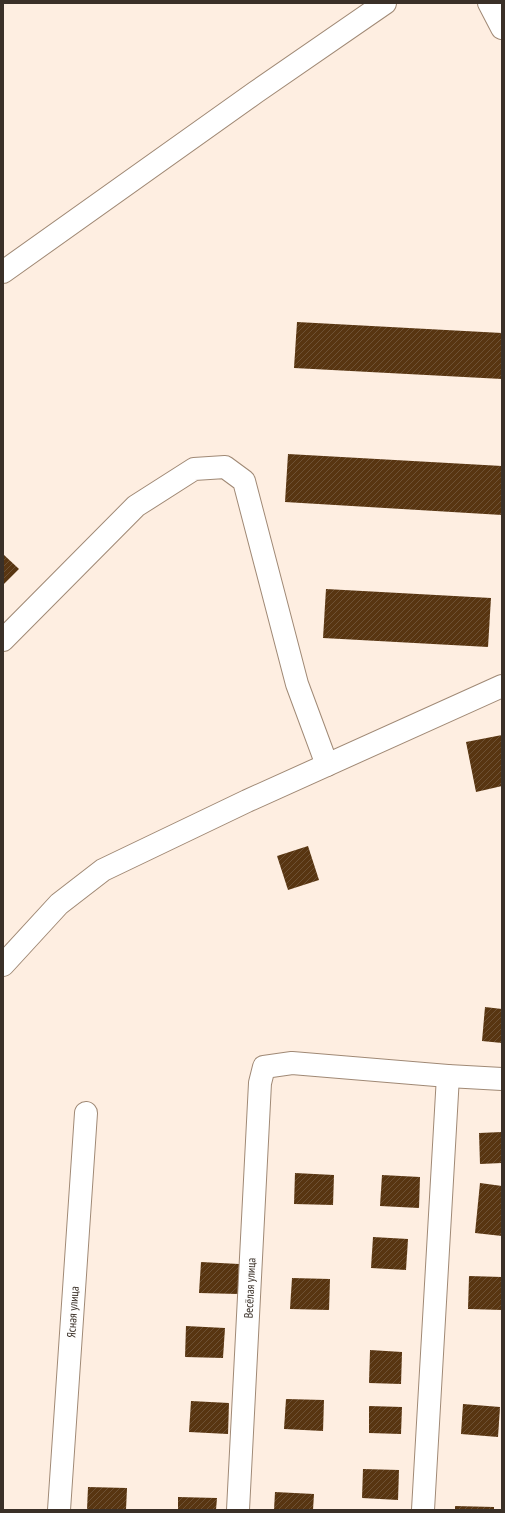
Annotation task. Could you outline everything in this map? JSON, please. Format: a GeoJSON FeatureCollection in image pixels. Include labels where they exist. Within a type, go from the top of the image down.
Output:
{"type":"FeatureCollection","features":[{"type":"Feature","properties":{"kind":"street"},"geometry":{"type":"LineString","coordinates":[[3,272],[256,92],[386,3]]}},
{"type":"Feature","properties":{"kind":"street"},"geometry":{"type":"LineString","coordinates":[[489,3],[502,28]]}},
{"type":"Feature","properties":{"kind":"street"},"geometry":{"type":"LineString","coordinates":[[3,640],[136,506],[194,469],[225,467],[244,481],[297,684],[327,765]]}},
{"type":"Feature","properties":{"kind":"street"},"geometry":{"type":"LineString","coordinates":[[3,965],[59,904],[103,870],[327,765],[502,686]]}},
{"type":"Feature","properties":{"kind":"street","name":"Весёлая улица"},"geometry":{"type":"LineString","coordinates":[[238,1510],[260,1083],[264,1067],[292,1063],[448,1076]]}},
{"type":"Feature","properties":{"kind":"street"},"geometry":{"type":"LineString","coordinates":[[423,1510],[448,1076],[502,1079]]}},
{"type":"Feature","properties":{"kind":"street","name":"Ясная улица"},"geometry":{"type":"LineString","coordinates":[[59,1510],[86,1113]]}},
{"type":"Feature","properties":{"kind":"building"},"geometry":{"type":"Polygon","coordinates":[[[297,322],[502,333],[502,379],[294,368],[297,322]]]}},
{"type":"Feature","properties":{"kind":"building"},"geometry":{"type":"Polygon","coordinates":[[[288,454],[502,466],[502,515],[285,502],[288,454]]]}},
{"type":"Feature","properties":{"kind":"building"},"geometry":{"type":"Polygon","coordinates":[[[3,554],[19,569],[3,585],[3,554]]]}},
{"type":"Feature","properties":{"kind":"building"},"geometry":{"type":"Polygon","coordinates":[[[326,589],[491,598],[488,647],[323,638],[326,589]]]}},
{"type":"Feature","properties":{"kind":"building"},"geometry":{"type":"Polygon","coordinates":[[[502,735],[502,786],[476,792],[466,742],[502,735]]]}},
{"type":"Feature","properties":{"kind":"building"},"geometry":{"type":"Polygon","coordinates":[[[308,846],[319,880],[288,890],[277,856],[308,846]]]}},
{"type":"Feature","properties":{"kind":"building"},"geometry":{"type":"Polygon","coordinates":[[[485,1007],[502,1009],[502,1043],[482,1041],[485,1007]]]}},
{"type":"Feature","properties":{"kind":"building"},"geometry":{"type":"Polygon","coordinates":[[[502,1132],[502,1163],[480,1164],[479,1133],[502,1132]]]}},
{"type":"Feature","properties":{"kind":"building"},"geometry":{"type":"Polygon","coordinates":[[[295,1173],[334,1175],[333,1205],[294,1204],[295,1173]]]}},
{"type":"Feature","properties":{"kind":"building"},"geometry":{"type":"Polygon","coordinates":[[[382,1175],[420,1177],[419,1208],[380,1206],[382,1175]]]}},
{"type":"Feature","properties":{"kind":"building"},"geometry":{"type":"Polygon","coordinates":[[[480,1183],[502,1186],[502,1236],[475,1233],[480,1183]]]}},
{"type":"Feature","properties":{"kind":"building"},"geometry":{"type":"Polygon","coordinates":[[[373,1237],[408,1239],[406,1270],[371,1268],[373,1237]]]}},
{"type":"Feature","properties":{"kind":"building"},"geometry":{"type":"Polygon","coordinates":[[[201,1262],[239,1264],[238,1294],[199,1293],[201,1262]]]}},
{"type":"Feature","properties":{"kind":"building"},"geometry":{"type":"Polygon","coordinates":[[[469,1276],[502,1277],[502,1310],[468,1309],[469,1276]]]}},
{"type":"Feature","properties":{"kind":"building"},"geometry":{"type":"Polygon","coordinates":[[[292,1278],[330,1279],[329,1310],[290,1309],[292,1278]]]}},
{"type":"Feature","properties":{"kind":"building"},"geometry":{"type":"Polygon","coordinates":[[[186,1326],[225,1328],[223,1358],[185,1357],[186,1326]]]}},
{"type":"Feature","properties":{"kind":"building"},"geometry":{"type":"Polygon","coordinates":[[[370,1350],[402,1352],[401,1384],[369,1383],[370,1350]]]}},
{"type":"Feature","properties":{"kind":"building"},"geometry":{"type":"Polygon","coordinates":[[[286,1399],[324,1400],[323,1431],[284,1429],[286,1399]]]}},
{"type":"Feature","properties":{"kind":"building"},"geometry":{"type":"Polygon","coordinates":[[[191,1401],[229,1403],[228,1434],[189,1432],[191,1401]]]}},
{"type":"Feature","properties":{"kind":"building"},"geometry":{"type":"Polygon","coordinates":[[[463,1404],[500,1407],[498,1437],[461,1434],[463,1404]]]}},
{"type":"Feature","properties":{"kind":"building"},"geometry":{"type":"Polygon","coordinates":[[[369,1406],[402,1407],[401,1434],[369,1433],[369,1406]]]}},
{"type":"Feature","properties":{"kind":"building"},"geometry":{"type":"Polygon","coordinates":[[[363,1469],[399,1470],[398,1500],[362,1498],[363,1469]]]}},
{"type":"Feature","properties":{"kind":"building"},"geometry":{"type":"Polygon","coordinates":[[[88,1487],[127,1488],[126,1510],[87,1510],[88,1487]]]}},
{"type":"Feature","properties":{"kind":"building"},"geometry":{"type":"Polygon","coordinates":[[[275,1492],[314,1494],[313,1510],[274,1510],[275,1492]]]}},
{"type":"Feature","properties":{"kind":"building"},"geometry":{"type":"Polygon","coordinates":[[[178,1497],[217,1498],[216,1510],[178,1510],[178,1497]]]}},
{"type":"Feature","properties":{"kind":"building"},"geometry":{"type":"Polygon","coordinates":[[[455,1506],[494,1507],[494,1510],[455,1510],[455,1506]]]}}]}
